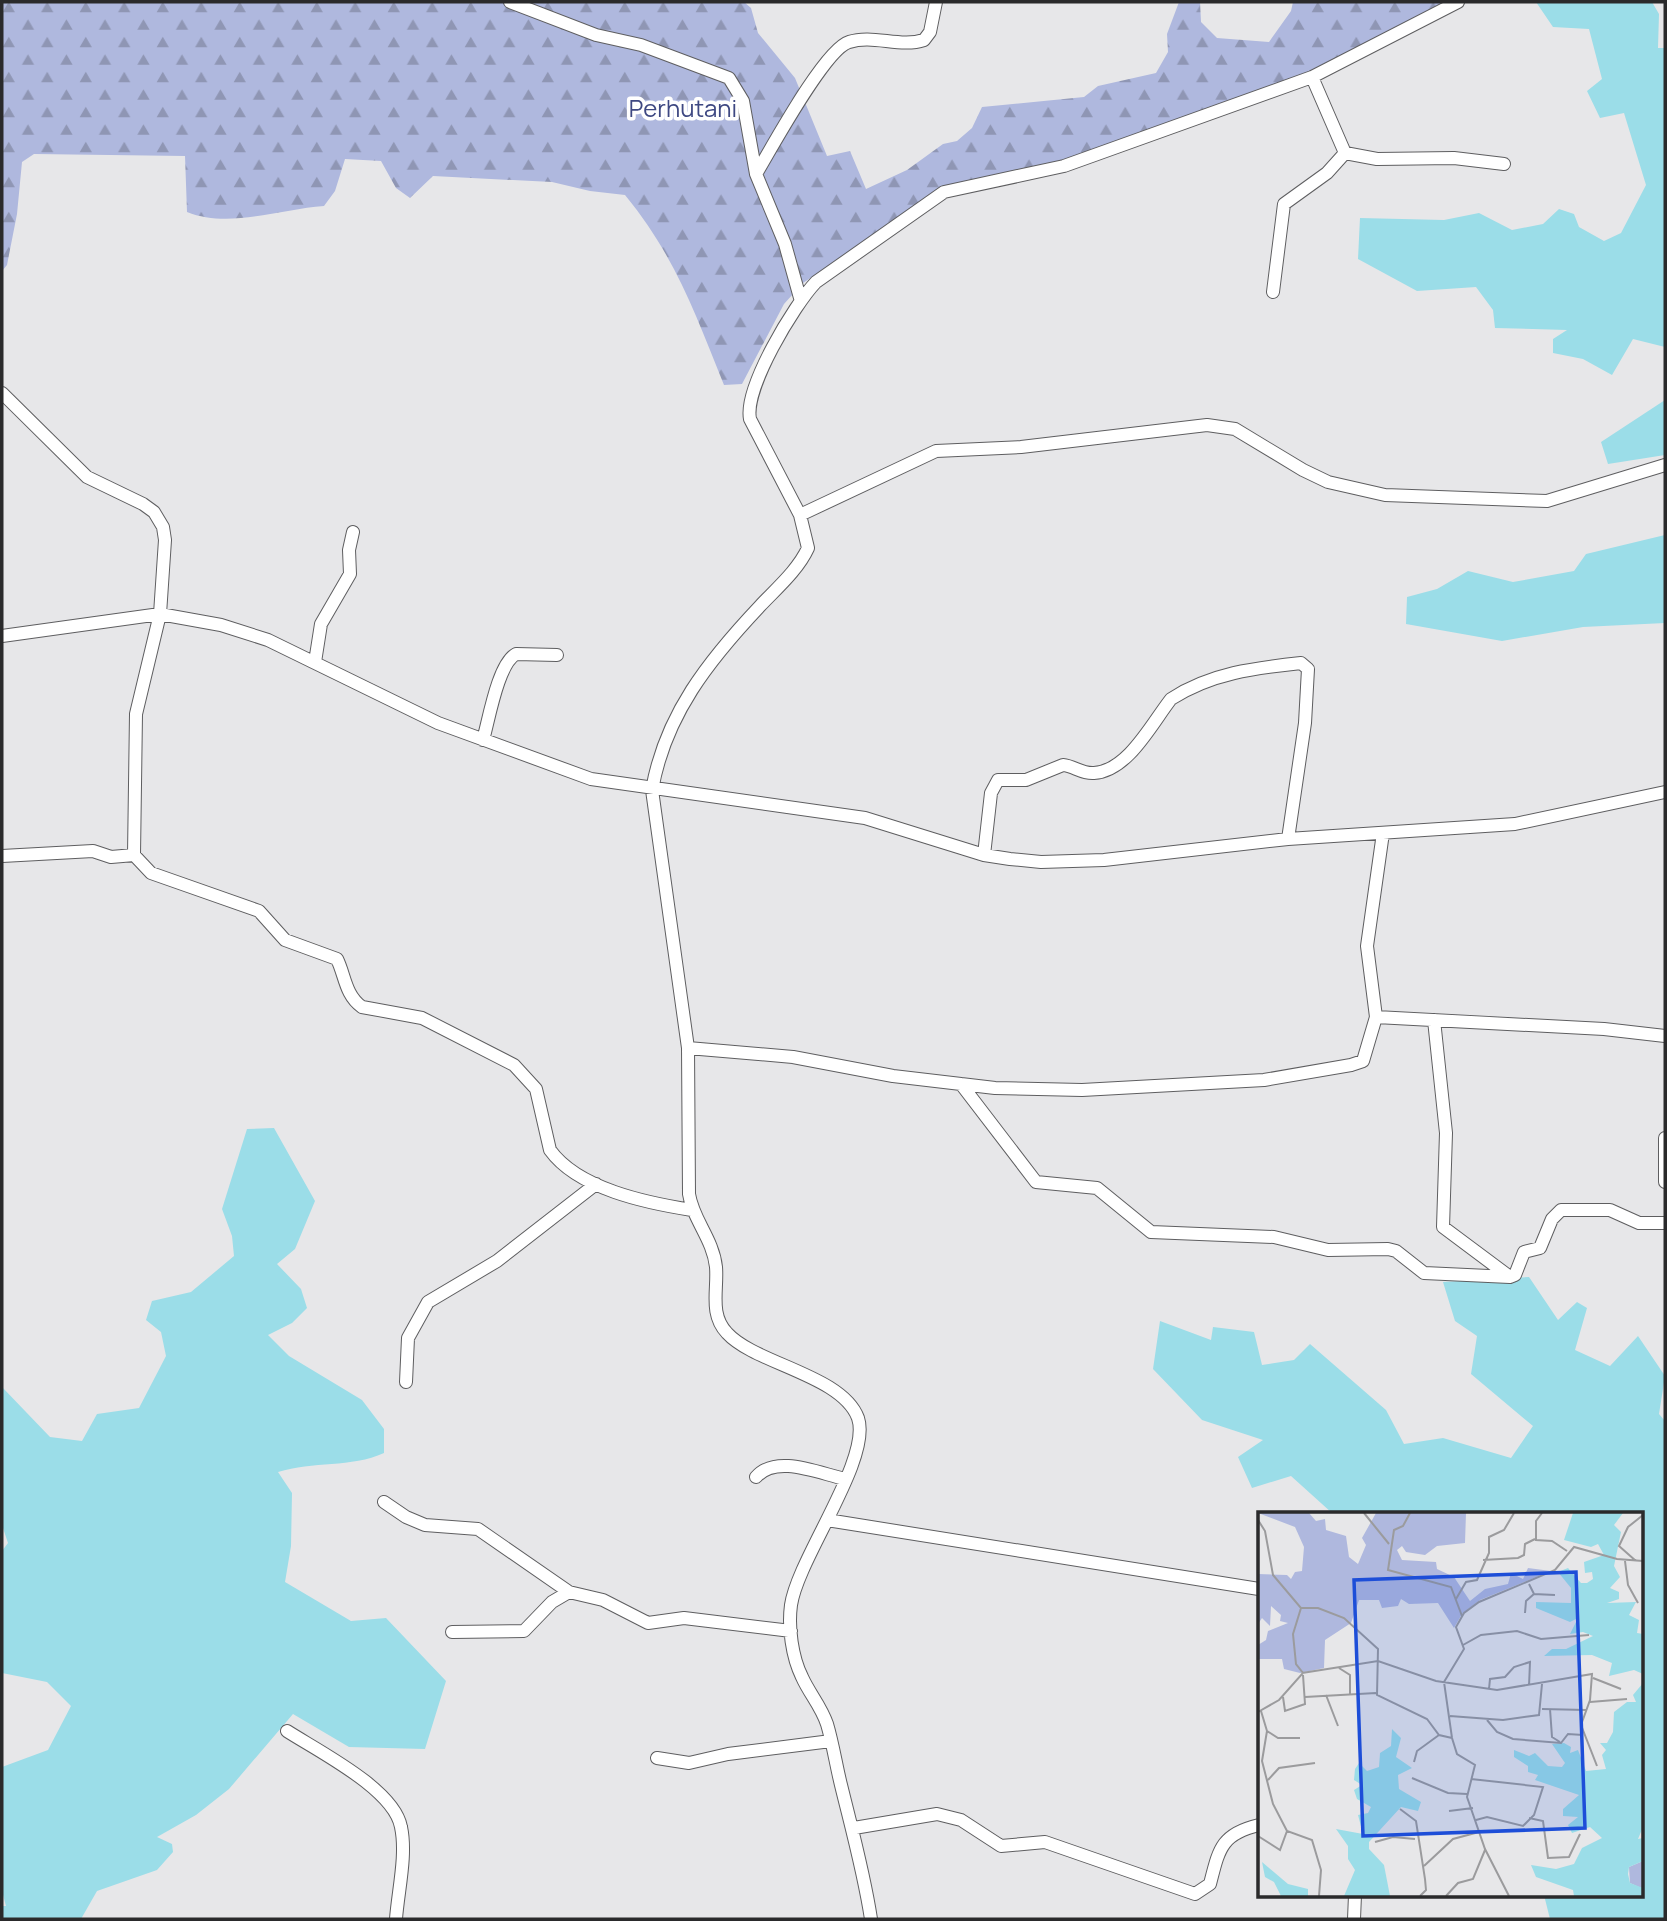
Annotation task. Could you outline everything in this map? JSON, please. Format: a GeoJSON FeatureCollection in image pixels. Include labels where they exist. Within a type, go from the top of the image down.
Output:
{"type":"FeatureCollection","features":[{"type":"Feature","properties":{"kind":"street"},"geometry":{"type":"LineString","coordinates":[[510,2],[596,35],[641,46],[729,78],[743,101],[756,174],[785,244],[800,298]]}},
{"type":"Feature","properties":{"kind":"street"},"geometry":{"type":"LineString","coordinates":[[756,174],[818,73],[843,44],[862,39],[924,40],[930,32],[936,2]]}},
{"type":"Feature","properties":{"kind":"street"},"geometry":{"type":"LineString","coordinates":[[871,1919],[854,1828],[831,1741],[820,1707],[802,1677],[791,1631],[791,1606],[797,1583],[845,1479],[857,1447],[860,1430],[853,1409],[813,1378],[728,1335],[720,1324],[715,1309],[716,1268],[712,1247],[692,1210],[688,1048],[652,790],[658,758],[686,695],[707,664],[804,557],[808,548],[800,515],[750,419],[748,408],[754,384],[800,298],[836,265],[944,192],[1064,166],[1312,77],[1458,2]]}},
{"type":"Feature","properties":{"kind":"street"},"geometry":{"type":"LineString","coordinates":[[1312,77],[1345,153]]}},
{"type":"Feature","properties":{"kind":"street"},"geometry":{"type":"LineString","coordinates":[[1345,153],[1377,159],[1454,159],[1504,164]]}},
{"type":"Feature","properties":{"kind":"street"},"geometry":{"type":"LineString","coordinates":[[1273,292],[1284,204],[1327,173],[1345,153]]}},
{"type":"Feature","properties":{"kind":"street"},"geometry":{"type":"LineString","coordinates":[[2,393],[87,477],[131,497],[159,519],[165,540],[160,614],[136,714],[134,855],[151,873],[259,911],[285,940],[337,958],[347,988],[354,1001],[362,1006],[422,1018],[514,1065],[536,1089],[550,1150],[555,1158],[596,1184],[649,1203],[692,1210]]}},
{"type":"Feature","properties":{"kind":"street"},"geometry":{"type":"LineString","coordinates":[[800,515],[936,451],[1021,447],[1207,425],[1235,429],[1328,482],[1385,495],[1547,501],[1665,465]]}},
{"type":"Feature","properties":{"kind":"street"},"geometry":{"type":"LineString","coordinates":[[315,662],[321,624],[350,574],[349,550],[353,532]]}},
{"type":"Feature","properties":{"kind":"street"},"geometry":{"type":"LineString","coordinates":[[2,635],[160,614],[249,633],[315,662],[438,723],[591,779],[652,790],[865,818],[984,855],[1072,862],[1288,839],[1533,822],[1665,792]]}},
{"type":"Feature","properties":{"kind":"street"},"geometry":{"type":"LineString","coordinates":[[483,740],[501,678],[511,657],[516,654],[557,655]]}},
{"type":"Feature","properties":{"kind":"street"},"geometry":{"type":"LineString","coordinates":[[984,855],[991,793],[998,780],[1026,780],[1063,765],[1086,773],[1109,770],[1121,761],[1171,699],[1180,693],[1231,671],[1301,663],[1308,668],[1304,723],[1288,839]]}},
{"type":"Feature","properties":{"kind":"street"},"geometry":{"type":"LineString","coordinates":[[688,1048],[793,1057],[893,1076],[961,1084],[1082,1090],[1265,1080],[1363,1061],[1376,1017],[1367,946],[1382,833]]}},
{"type":"Feature","properties":{"kind":"street"},"geometry":{"type":"LineString","coordinates":[[2,856],[93,851],[111,857],[134,855]]}},
{"type":"Feature","properties":{"kind":"street"},"geometry":{"type":"LineString","coordinates":[[1376,1017],[1604,1029],[1665,1036]]}},
{"type":"Feature","properties":{"kind":"street"},"geometry":{"type":"LineString","coordinates":[[1434,1020],[1446,1133],[1443,1227],[1510,1277]]}},
{"type":"Feature","properties":{"kind":"street"},"geometry":{"type":"LineString","coordinates":[[961,1084],[1036,1182],[1097,1188],[1151,1232],[1273,1237],[1328,1250],[1388,1249],[1396,1251],[1424,1273],[1510,1277],[1515,1275],[1524,1252],[1540,1248],[1552,1219],[1561,1210],[1610,1210],[1639,1223],[1665,1223]]}},
{"type":"Feature","properties":{"kind":"street"},"geometry":{"type":"LineString","coordinates":[[1665,1138],[1665,1182]]}},
{"type":"Feature","properties":{"kind":"street"},"geometry":{"type":"LineString","coordinates":[[406,1382],[408,1338],[428,1302],[497,1261],[596,1184]]}},
{"type":"Feature","properties":{"kind":"street"},"geometry":{"type":"LineString","coordinates":[[756,1477],[764,1468],[776,1465],[845,1479]]}},
{"type":"Feature","properties":{"kind":"street"},"geometry":{"type":"LineString","coordinates":[[384,1502],[406,1517],[425,1525],[478,1529],[569,1592],[603,1600],[648,1623],[684,1618],[791,1631]]}},
{"type":"Feature","properties":{"kind":"street"},"geometry":{"type":"LineString","coordinates":[[827,1520],[1258,1589]]}},
{"type":"Feature","properties":{"kind":"street"},"geometry":{"type":"LineString","coordinates":[[452,1632],[524,1630],[552,1602],[569,1592]]}},
{"type":"Feature","properties":{"kind":"street"},"geometry":{"type":"LineString","coordinates":[[287,1731],[364,1781],[397,1816],[402,1837],[396,1919]]}},
{"type":"Feature","properties":{"kind":"street"},"geometry":{"type":"LineString","coordinates":[[657,1758],[689,1763],[728,1754],[831,1741]]}},
{"type":"Feature","properties":{"kind":"street"},"geometry":{"type":"LineString","coordinates":[[854,1828],[937,1814],[961,1820],[1002,1846],[1045,1842],[1195,1894],[1210,1884],[1224,1844],[1231,1835],[1253,1826]]}},
{"type":"Feature","properties":{"kind":"street"},"geometry":{"type":"LineString","coordinates":[[1354,1919],[1355,1896]]}},
{"type":"Feature","properties":{"kind":"green space","name":"Perhutani"},"geometry":{"type":"Polygon","coordinates":[[[2,2],[744,2],[751,8],[758,33],[795,78],[827,156],[850,151],[866,189],[907,170],[943,144],[957,141],[972,128],[982,107],[1084,97],[1098,86],[1156,73],[1168,52],[1167,34],[1179,2],[1200,2],[1201,22],[1217,38],[1269,42],[1291,11],[1293,2],[1444,2],[1317,69],[1063,161],[944,188],[803,283],[784,304],[742,384],[724,385],[671,263],[625,195],[590,191],[552,182],[433,176],[410,198],[396,188],[381,161],[345,159],[335,191],[324,206],[220,219],[187,212],[185,156],[34,154],[22,162],[17,214],[7,265],[2,271],[2,2]]]}},
{"type":"Feature","properties":{"kind":"shaded area"},"geometry":{"type":"Polygon","coordinates":[[[1536,2],[1652,2],[1659,14],[1658,48],[1665,48],[1665,347],[1633,339],[1612,375],[1583,359],[1553,353],[1553,339],[1567,330],[1495,328],[1493,310],[1476,287],[1417,291],[1358,259],[1360,218],[1444,220],[1479,213],[1512,230],[1543,224],[1559,209],[1574,214],[1579,227],[1604,241],[1621,233],[1646,185],[1624,113],[1600,118],[1587,91],[1602,79],[1589,29],[1553,27],[1536,2]]]}},
{"type":"Feature","properties":{"kind":"shaded area"},"geometry":{"type":"Polygon","coordinates":[[[1665,400],[1665,455],[1608,464],[1601,442],[1665,400]]]}},
{"type":"Feature","properties":{"kind":"shaded area"},"geometry":{"type":"Polygon","coordinates":[[[1665,535],[1665,623],[1583,627],[1502,641],[1406,624],[1407,597],[1437,589],[1468,571],[1513,582],[1574,571],[1586,554],[1665,535]]]}},
{"type":"Feature","properties":{"kind":"shaded area"},"geometry":{"type":"Polygon","coordinates":[[[274,1128],[315,1201],[295,1249],[277,1264],[301,1289],[307,1308],[292,1323],[268,1335],[289,1356],[362,1400],[384,1429],[384,1453],[358,1461],[305,1466],[278,1472],[292,1493],[291,1546],[285,1582],[351,1621],[386,1618],[446,1681],[425,1749],[349,1747],[293,1714],[229,1789],[196,1815],[157,1837],[172,1844],[173,1852],[157,1870],[97,1891],[81,1919],[2,1919],[2,1906],[6,1906],[2,1891],[2,1767],[48,1750],[71,1706],[47,1682],[2,1673],[2,1551],[8,1543],[2,1525],[2,1387],[50,1437],[82,1441],[97,1414],[139,1408],[166,1356],[161,1332],[146,1320],[152,1301],[191,1292],[234,1256],[232,1236],[222,1209],[247,1129],[274,1128]]]}},
{"type":"Feature","properties":{"kind":"shaded area"},"geometry":{"type":"Polygon","coordinates":[[[1529,1277],[1558,1320],[1577,1302],[1587,1308],[1575,1350],[1610,1366],[1638,1336],[1665,1376],[1659,1414],[1665,1421],[1665,1919],[1550,1919],[1544,1896],[1642,1896],[1642,1512],[1331,1512],[1291,1476],[1252,1488],[1238,1457],[1263,1440],[1202,1420],[1153,1369],[1160,1321],[1211,1340],[1213,1327],[1254,1332],[1262,1365],[1294,1360],[1310,1344],[1386,1410],[1404,1444],[1443,1438],[1511,1458],[1533,1426],[1471,1374],[1477,1336],[1455,1321],[1443,1282],[1529,1277]]]}}]}
